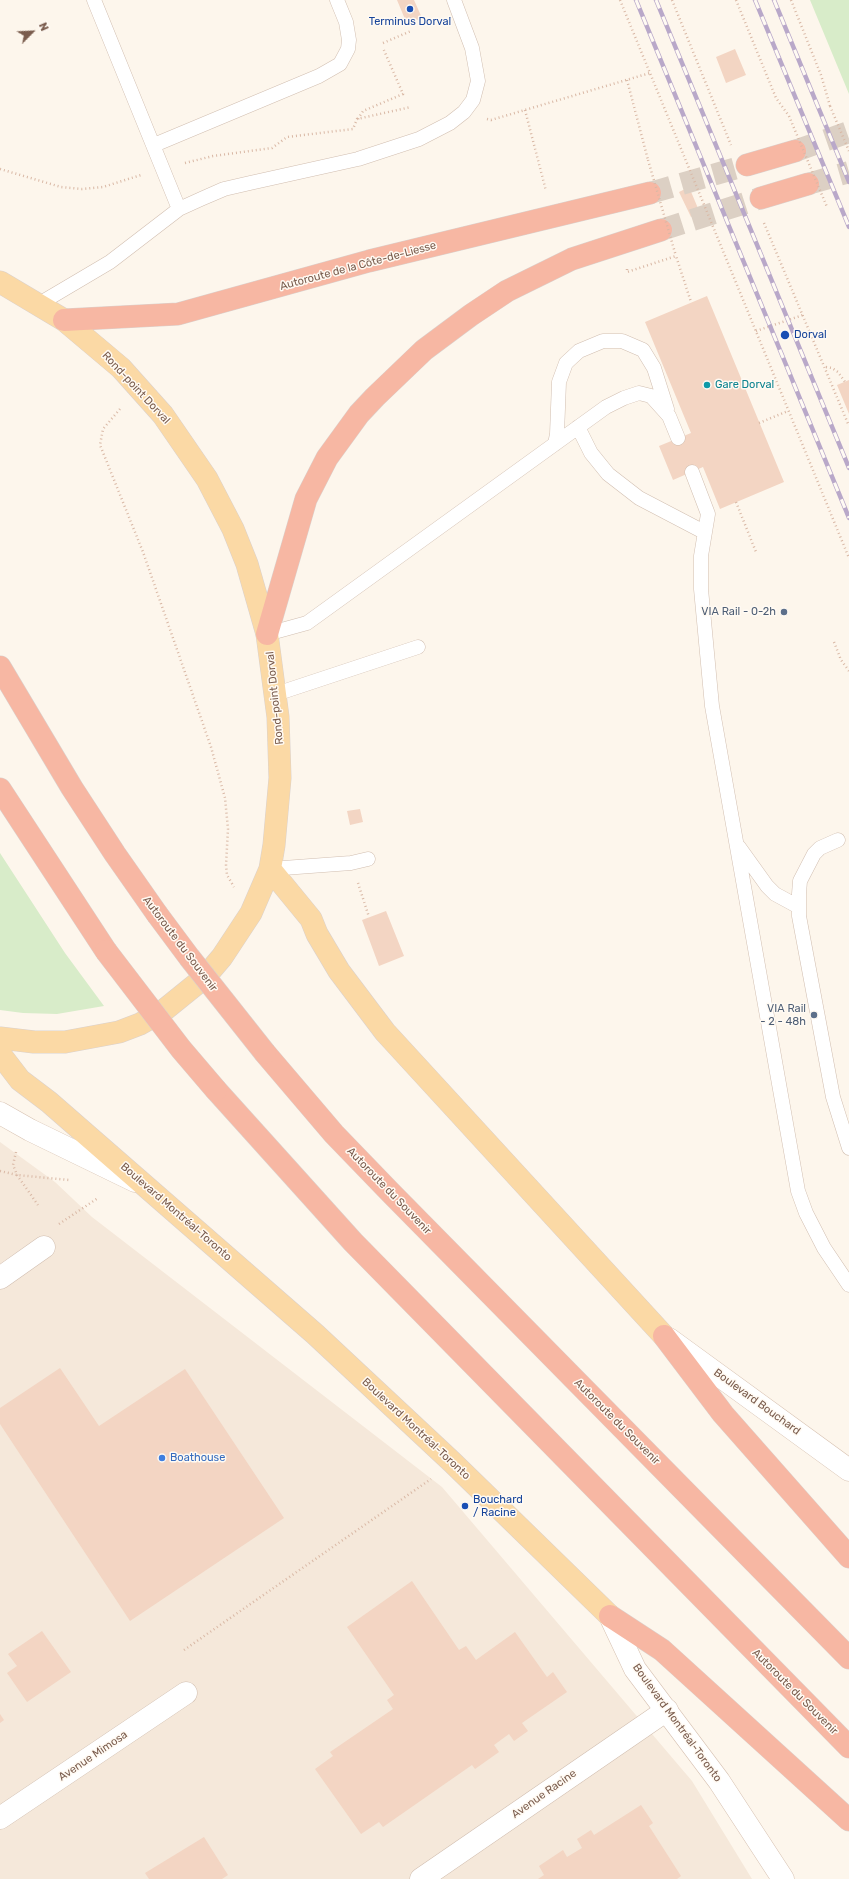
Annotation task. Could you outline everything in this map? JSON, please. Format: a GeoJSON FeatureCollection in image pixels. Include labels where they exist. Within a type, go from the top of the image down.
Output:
{"type":"FeatureCollection","features":[{"type":"Feature","properties":{"kind":"highway"},"geometry":{"type":"LineString","coordinates":[[747,165],[794,151]]}},
{"type":"Feature","properties":{"kind":"highway"},"geometry":{"type":"LineString","coordinates":[[762,198],[808,184]]}},
{"type":"Feature","properties":{"kind":"highway","name":"Autoroute de la Côte-de-Liesse"},"geometry":{"type":"LineString","coordinates":[[64,320],[178,314],[369,261],[650,193]]}},
{"type":"Feature","properties":{"kind":"highway"},"geometry":{"type":"LineString","coordinates":[[267,634],[306,499],[327,458],[359,414],[375,397],[424,350],[471,315],[507,291],[572,260],[661,230]]}},
{"type":"Feature","properties":{"kind":"highway","name":"Autoroute du Souvenir"},"geometry":{"type":"LineString","coordinates":[[0,667],[77,795],[115,854],[188,958],[265,1053],[334,1134],[849,1658]]}},
{"type":"Feature","properties":{"kind":"highway","name":"Autoroute du Souvenir"},"geometry":{"type":"LineString","coordinates":[[0,790],[106,951],[181,1049],[216,1090],[353,1242],[849,1747]]}},
{"type":"Feature","properties":{"kind":"highway"},"geometry":{"type":"LineString","coordinates":[[664,1336],[723,1414],[849,1557]]}},
{"type":"Feature","properties":{"kind":"highway"},"geometry":{"type":"LineString","coordinates":[[610,1616],[662,1650],[849,1820]]}},
{"type":"Feature","properties":{"kind":"main road","name":"Rond-point Dorval"},"geometry":{"type":"LineString","coordinates":[[0,282],[64,320],[101,350],[148,397],[180,438],[204,474],[226,516],[247,564],[267,634],[276,694],[280,778],[274,845],[270,869],[251,913],[222,957],[205,977],[163,1011],[140,1024],[119,1032],[66,1042],[34,1042],[0,1038]]}},
{"type":"Feature","properties":{"kind":"main road"},"geometry":{"type":"LineString","coordinates":[[270,869],[311,919],[317,934],[339,971],[385,1032],[664,1336]]}},
{"type":"Feature","properties":{"kind":"main road","name":"Boulevard Montréal-Toronto"},"geometry":{"type":"LineString","coordinates":[[0,1054],[20,1080],[49,1102],[315,1334],[452,1462],[610,1616]]}},
{"type":"Feature","properties":{"kind":"street"},"geometry":{"type":"LineString","coordinates":[[0,1113],[30,1130],[146,1187]]}},
{"type":"Feature","properties":{"kind":"street"},"geometry":{"type":"LineString","coordinates":[[0,1278],[44,1247]]}},
{"type":"Feature","properties":{"kind":"street","name":"Boulevard Bouchard"},"geometry":{"type":"LineString","coordinates":[[664,1336],[849,1469]]}},
{"type":"Feature","properties":{"kind":"street","name":"Boulevard Montréal-Toronto"},"geometry":{"type":"LineString","coordinates":[[610,1616],[635,1669],[719,1781],[783,1879]]}},
{"type":"Feature","properties":{"kind":"street","name":"Avenue Mimosa"},"geometry":{"type":"LineString","coordinates":[[0,1818],[186,1693]]}},
{"type":"Feature","properties":{"kind":"street","name":"Avenue Racine"},"geometry":{"type":"LineString","coordinates":[[421,1879],[667,1710]]}},
{"type":"Feature","properties":{"kind":"lane"},"geometry":{"type":"LineString","coordinates":[[94,0],[179,209]]}},
{"type":"Feature","properties":{"kind":"lane"},"geometry":{"type":"LineString","coordinates":[[154,145],[319,76],[340,64],[348,49],[349,40],[346,22],[337,0]]}},
{"type":"Feature","properties":{"kind":"lane"},"geometry":{"type":"LineString","coordinates":[[39,304],[129,249],[179,209],[224,189],[358,159],[424,137],[450,123],[464,112],[473,100],[478,81],[472,48],[454,0]]}},
{"type":"Feature","properties":{"kind":"lane"},"geometry":{"type":"LineString","coordinates":[[555,444],[557,434],[559,382],[566,363],[579,351],[603,341],[622,341],[643,350],[654,368],[669,416],[678,438]]}},
{"type":"Feature","properties":{"kind":"lane"},"geometry":{"type":"LineString","coordinates":[[267,634],[306,623],[606,407],[624,398],[639,393],[651,396],[669,416]]}},
{"type":"Feature","properties":{"kind":"lane"},"geometry":{"type":"LineString","coordinates":[[578,427],[591,453],[608,474],[639,498],[704,532]]}},
{"type":"Feature","properties":{"kind":"lane"},"geometry":{"type":"LineString","coordinates":[[692,472],[708,514],[701,556],[701,589],[712,706],[798,1192],[806,1213],[824,1248],[849,1285]]}},
{"type":"Feature","properties":{"kind":"lane"},"geometry":{"type":"LineString","coordinates":[[276,694],[418,647]]}},
{"type":"Feature","properties":{"kind":"lane"},"geometry":{"type":"LineString","coordinates":[[838,840],[820,848],[807,863],[800,881],[799,916],[833,1097],[849,1148]]}},
{"type":"Feature","properties":{"kind":"lane"},"geometry":{"type":"LineString","coordinates":[[737,844],[767,886],[775,894],[799,907]]}},
{"type":"Feature","properties":{"kind":"lane"},"geometry":{"type":"LineString","coordinates":[[270,869],[351,863],[368,859]]}},
{"type":"Feature","properties":{"kind":"path"},"geometry":{"type":"LineString","coordinates":[[620,0],[849,558]]}},
{"type":"Feature","properties":{"kind":"path"},"geometry":{"type":"LineString","coordinates":[[736,0],[776,98],[789,116],[827,207]]}},
{"type":"Feature","properties":{"kind":"path"},"geometry":{"type":"LineString","coordinates":[[791,0],[821,75],[830,106],[849,151]]}},
{"type":"Feature","properties":{"kind":"path"},"geometry":{"type":"LineString","coordinates":[[383,43],[411,31]]}},
{"type":"Feature","properties":{"kind":"path"},"geometry":{"type":"LineString","coordinates":[[185,163],[213,156],[272,148],[287,137],[353,129],[363,110],[403,94],[383,48]]}},
{"type":"Feature","properties":{"kind":"path"},"geometry":{"type":"LineString","coordinates":[[482,118],[491,120],[650,73]]}},
{"type":"Feature","properties":{"kind":"path"},"geometry":{"type":"LineString","coordinates":[[627,80],[648,160],[691,302]]}},
{"type":"Feature","properties":{"kind":"path"},"geometry":{"type":"LineString","coordinates":[[357,119],[411,108]]}},
{"type":"Feature","properties":{"kind":"path"},"geometry":{"type":"LineString","coordinates":[[525,110],[546,193]]}},
{"type":"Feature","properties":{"kind":"path"},"geometry":{"type":"LineString","coordinates":[[0,169],[61,187],[82,189],[103,187],[148,173]]}},
{"type":"Feature","properties":{"kind":"path"},"geometry":{"type":"LineString","coordinates":[[628,272],[676,256]]}},
{"type":"Feature","properties":{"kind":"path"},"geometry":{"type":"LineString","coordinates":[[756,331],[803,315]]}},
{"type":"Feature","properties":{"kind":"path"},"geometry":{"type":"LineString","coordinates":[[825,367],[832,368],[838,372],[845,382]]}},
{"type":"Feature","properties":{"kind":"path"},"geometry":{"type":"LineString","coordinates":[[120,409],[103,428],[100,445],[143,552],[211,748],[225,798],[228,829],[226,865],[227,875],[234,889]]}},
{"type":"Feature","properties":{"kind":"path"},"geometry":{"type":"LineString","coordinates":[[760,423],[788,411]]}},
{"type":"Feature","properties":{"kind":"path"},"geometry":{"type":"LineString","coordinates":[[736,502],[756,552]]}},
{"type":"Feature","properties":{"kind":"path"},"geometry":{"type":"LineString","coordinates":[[834,642],[841,660],[849,671]]}},
{"type":"Feature","properties":{"kind":"path"},"geometry":{"type":"LineString","coordinates":[[362,897],[369,917]]}},
{"type":"Feature","properties":{"kind":"path"},"geometry":{"type":"LineString","coordinates":[[18,1149],[15,1154],[13,1165],[16,1175],[38,1205]]}},
{"type":"Feature","properties":{"kind":"path"},"geometry":{"type":"LineString","coordinates":[[0,1171],[16,1175],[74,1181]]}},
{"type":"Feature","properties":{"kind":"path"},"geometry":{"type":"LineString","coordinates":[[57,1226],[98,1198]]}},
{"type":"Feature","properties":{"kind":"path"},"geometry":{"type":"LineString","coordinates":[[184,1650],[436,1475]]}},
{"type":"Feature","properties":{"kind":"shaded area"},"geometry":{"type":"Polygon","coordinates":[[[0,1142],[55,1182],[92,1217],[442,1487],[692,1781],[752,1879],[0,1879],[0,1142]]]}},
{"type":"Feature","properties":{"kind":"green space"},"geometry":{"type":"Polygon","coordinates":[[[810,0],[849,0],[849,94],[810,0]]]}},
{"type":"Feature","properties":{"kind":"green space"},"geometry":{"type":"Polygon","coordinates":[[[0,853],[65,953],[104,1006],[57,1014],[23,1013],[0,1010],[0,853]]]}},
{"type":"Feature","properties":{"kind":"building","name":"Terminus Dorval"},"geometry":{"type":"Polygon","coordinates":[[[397,0],[414,0],[422,18],[407,24],[397,0]]]}},
{"type":"Feature","properties":{"kind":"building"},"geometry":{"type":"Polygon","coordinates":[[[735,49],[746,75],[726,83],[716,57],[735,49]]]}},
{"type":"Feature","properties":{"kind":"building"},"geometry":{"type":"Polygon","coordinates":[[[689,187],[700,213],[691,217],[679,192],[689,187]]]}},
{"type":"Feature","properties":{"kind":"building","name":"Gare Dorval"},"geometry":{"type":"Polygon","coordinates":[[[707,296],[784,482],[720,509],[703,467],[673,480],[659,446],[691,433],[645,322],[707,296]]]}},
{"type":"Feature","properties":{"kind":"building"},"geometry":{"type":"Polygon","coordinates":[[[849,380],[849,414],[837,385],[849,380]]]}},
{"type":"Feature","properties":{"kind":"building"},"geometry":{"type":"Polygon","coordinates":[[[360,809],[363,822],[350,825],[347,811],[360,809]]]}},
{"type":"Feature","properties":{"kind":"building"},"geometry":{"type":"Polygon","coordinates":[[[386,911],[404,956],[379,966],[362,920],[386,911]]]}},
{"type":"Feature","properties":{"kind":"building"},"geometry":{"type":"Polygon","coordinates":[[[60,1368],[99,1426],[185,1369],[284,1518],[130,1621],[0,1424],[0,1408],[60,1368]]]}},
{"type":"Feature","properties":{"kind":"building"},"geometry":{"type":"Polygon","coordinates":[[[412,1581],[459,1650],[466,1646],[476,1660],[515,1632],[547,1677],[553,1672],[567,1692],[522,1723],[528,1731],[514,1741],[509,1734],[494,1745],[499,1752],[475,1769],[472,1765],[383,1827],[379,1822],[361,1834],[315,1769],[333,1756],[330,1752],[393,1709],[387,1700],[394,1695],[347,1627],[412,1581]]]}},
{"type":"Feature","properties":{"kind":"building"},"geometry":{"type":"Polygon","coordinates":[[[42,1631],[71,1672],[27,1702],[7,1673],[17,1666],[8,1654],[42,1631]]]}},
{"type":"Feature","properties":{"kind":"building"},"geometry":{"type":"Polygon","coordinates":[[[0,1714],[4,1720],[0,1723],[0,1714]]]}},
{"type":"Feature","properties":{"kind":"building"},"geometry":{"type":"Polygon","coordinates":[[[641,1805],[653,1823],[649,1826],[681,1876],[677,1879],[538,1879],[544,1875],[539,1866],[563,1850],[567,1857],[582,1848],[577,1839],[591,1830],[594,1835],[641,1805]]]}},
{"type":"Feature","properties":{"kind":"building"},"geometry":{"type":"Polygon","coordinates":[[[204,1837],[228,1875],[222,1879],[149,1879],[145,1873],[204,1837]]]}},
{"type":"Feature","properties":{"kind":"tunnel"},"geometry":{"type":"LineString","coordinates":[[795,151],[849,132]]}},
{"type":"Feature","properties":{"kind":"tunnel"},"geometry":{"type":"LineString","coordinates":[[650,193],[747,165]]}},
{"type":"Feature","properties":{"kind":"tunnel"},"geometry":{"type":"LineString","coordinates":[[808,184],[849,172]]}},
{"type":"Feature","properties":{"kind":"tunnel"},"geometry":{"type":"LineString","coordinates":[[661,230],[761,198]]}},
{"type":"Feature","properties":{"kind":"railway"},"geometry":{"type":"LineString","coordinates":[[636,0],[849,518]]}},
{"type":"Feature","properties":{"kind":"railway"},"geometry":{"type":"LineString","coordinates":[[656,0],[849,468]]}},
{"type":"Feature","properties":{"kind":"railway"},"geometry":{"type":"LineString","coordinates":[[755,0],[849,227]]}},
{"type":"Feature","properties":{"kind":"railway"},"geometry":{"type":"LineString","coordinates":[[774,0],[849,182]]}},
{"type":"Feature","properties":{"kind":"place","name":"Terminus Dorval"},"geometry":{"type":"Point","coordinates":[410,9]}},
{"type":"Feature","properties":{"kind":"place","name":"Dorval"},"geometry":{"type":"Point","coordinates":[785,335]}},
{"type":"Feature","properties":{"kind":"place","name":"Gare Dorval"},"geometry":{"type":"Point","coordinates":[707,385]}},
{"type":"Feature","properties":{"kind":"place","name":"VIA Rail - 0-2h"},"geometry":{"type":"Point","coordinates":[784,612]}},
{"type":"Feature","properties":{"kind":"place","name":"VIA Rail - 2 - 48h"},"geometry":{"type":"Point","coordinates":[814,1015]}},
{"type":"Feature","properties":{"kind":"place","name":"Boathouse"},"geometry":{"type":"Point","coordinates":[162,1458]}},
{"type":"Feature","properties":{"kind":"place","name":"Bouchard / Racine"},"geometry":{"type":"Point","coordinates":[465,1506]}}]}
